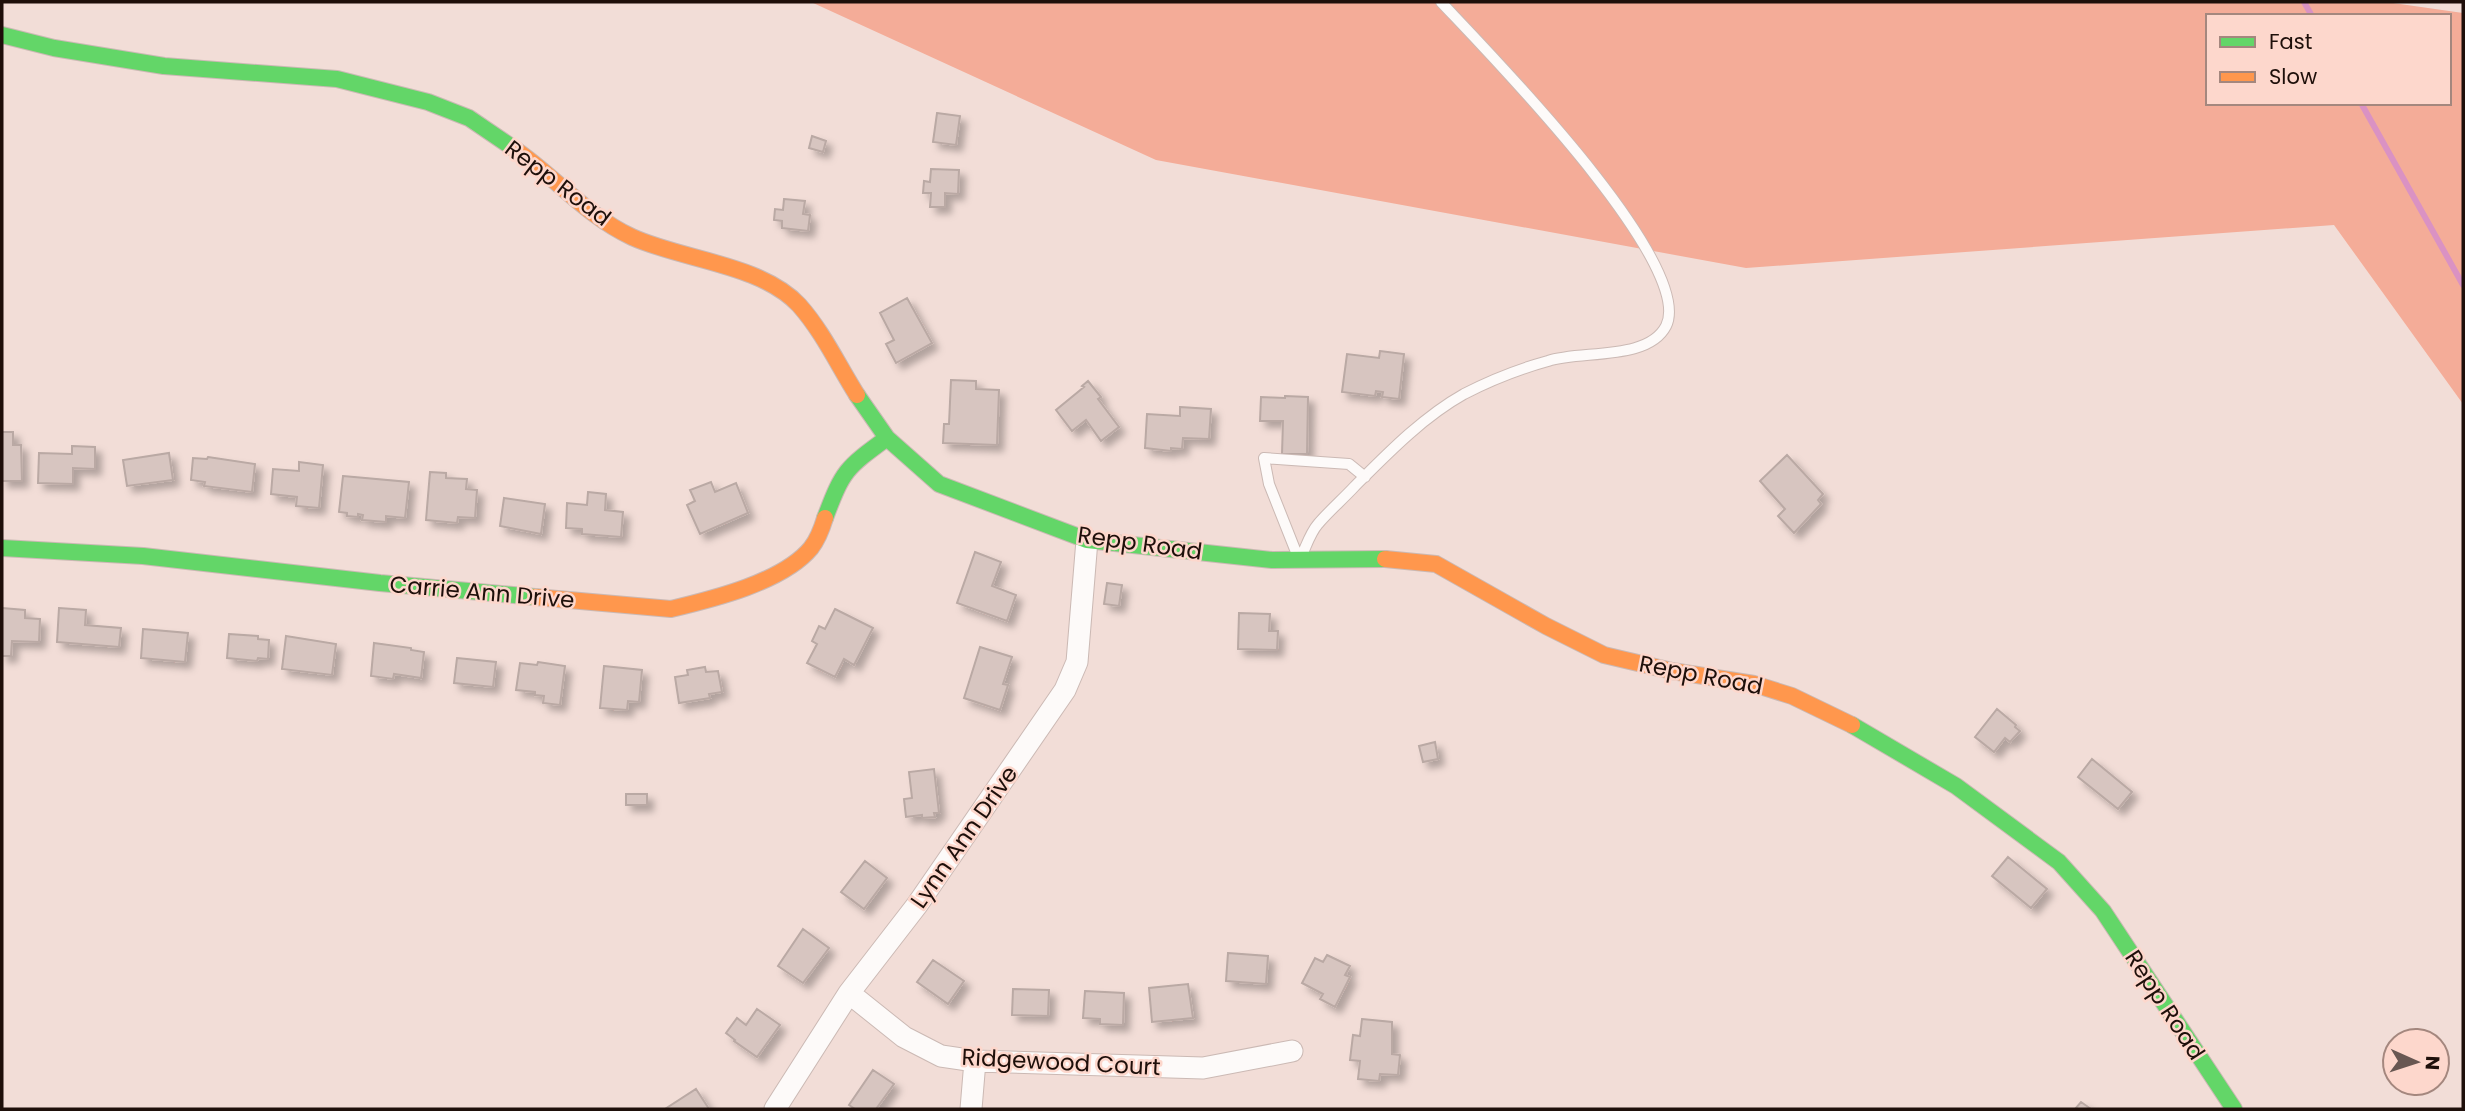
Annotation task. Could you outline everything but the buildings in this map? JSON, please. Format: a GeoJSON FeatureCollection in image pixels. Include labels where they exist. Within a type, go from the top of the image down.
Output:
{"type":"FeatureCollection","features":[{"type":"Feature","properties":{"kind":"street","name":"Repp Road"},"geometry":{"type":"LineString","coordinates":[[2,35],[54,48],[164,66],[337,79],[428,102],[469,118],[523,155],[589,211],[632,237],[768,281],[797,303],[818,329],[887,438],[939,484],[1087,540],[1272,560],[1392,559],[1436,564],[1546,626],[1604,655],[1672,671],[1754,684],[1792,696],[1869,733],[1956,786],[2059,862],[2104,911],[2234,1109]]}},
{"type":"Feature","properties":{"kind":"street","name":"Carrie Ann Drive"},"geometry":{"type":"LineString","coordinates":[[2,548],[143,556],[353,580],[671,609],[738,590],[790,565],[810,549],[846,469],[887,438]]}},
{"type":"Feature","properties":{"kind":"street","name":"Lynn Ann Drive"},"geometry":{"type":"LineString","coordinates":[[775,1109],[849,993],[918,905],[1065,690],[1077,662],[1087,540]]}},
{"type":"Feature","properties":{"kind":"street","name":"Ridgewood Court"},"geometry":{"type":"LineString","coordinates":[[849,993],[904,1037],[942,1056],[975,1061],[1203,1068],[1292,1051]]}},
{"type":"Feature","properties":{"kind":"street"},"geometry":{"type":"LineString","coordinates":[[971,1109],[975,1061]]}},
{"type":"Feature","properties":{"kind":"lane"},"geometry":{"type":"LineString","coordinates":[[1300,560],[1316,526],[1428,418],[1464,394],[1513,371],[1554,359],[1634,349],[1653,342],[1667,325],[1663,286],[1619,205],[1573,146],[1441,2]]}},
{"type":"Feature","properties":{"kind":"lane"},"geometry":{"type":"LineString","coordinates":[[1300,560],[1269,484],[1264,458],[1349,464],[1365,477]]}},
{"type":"Feature","properties":{"kind":"shaded area"},"geometry":{"type":"Polygon","coordinates":[[[811,2],[2386,2],[2463,13],[2463,404],[2334,225],[1746,268],[1156,160],[811,2]]]}},
{"type":"Feature","properties":{"kind":"waterway"},"geometry":{"type":"LineString","coordinates":[[2304,2],[2311,14]]}},
{"type":"Feature","properties":{"kind":"waterway"},"geometry":{"type":"LineString","coordinates":[[2362,105],[2463,285]]}},
{"type":"Feature","properties":{"kind":"traffic: fast"},"geometry":{"type":"LineString","coordinates":[[2,35],[54,48],[164,66],[337,79],[428,102],[469,118],[516,150]]}},
{"type":"Feature","properties":{"kind":"traffic: fast"},"geometry":{"type":"LineString","coordinates":[[857,395],[887,438],[939,484],[1087,540],[1272,560],[1385,559]]}},
{"type":"Feature","properties":{"kind":"traffic: fast"},"geometry":{"type":"LineString","coordinates":[[825,518],[847,471],[887,438]]}},
{"type":"Feature","properties":{"kind":"traffic: fast"},"geometry":{"type":"LineString","coordinates":[[2,548],[143,556],[380,583],[535,597]]}},
{"type":"Feature","properties":{"kind":"traffic: fast"},"geometry":{"type":"LineString","coordinates":[[1852,725],[1956,786],[2059,862],[2103,911],[2234,1109]]}},
{"type":"Feature","properties":{"kind":"traffic: slow"},"geometry":{"type":"LineString","coordinates":[[516,150],[586,208],[632,237],[743,272],[783,291],[816,326],[857,395]]}},
{"type":"Feature","properties":{"kind":"traffic: slow"},"geometry":{"type":"LineString","coordinates":[[535,597],[671,609],[707,600],[765,580],[799,560],[813,545],[825,518]]}},
{"type":"Feature","properties":{"kind":"traffic: slow"},"geometry":{"type":"LineString","coordinates":[[1385,559],[1436,564],[1546,626],[1604,655],[1672,671],[1754,684],[1792,696],[1852,725]]}}]}
